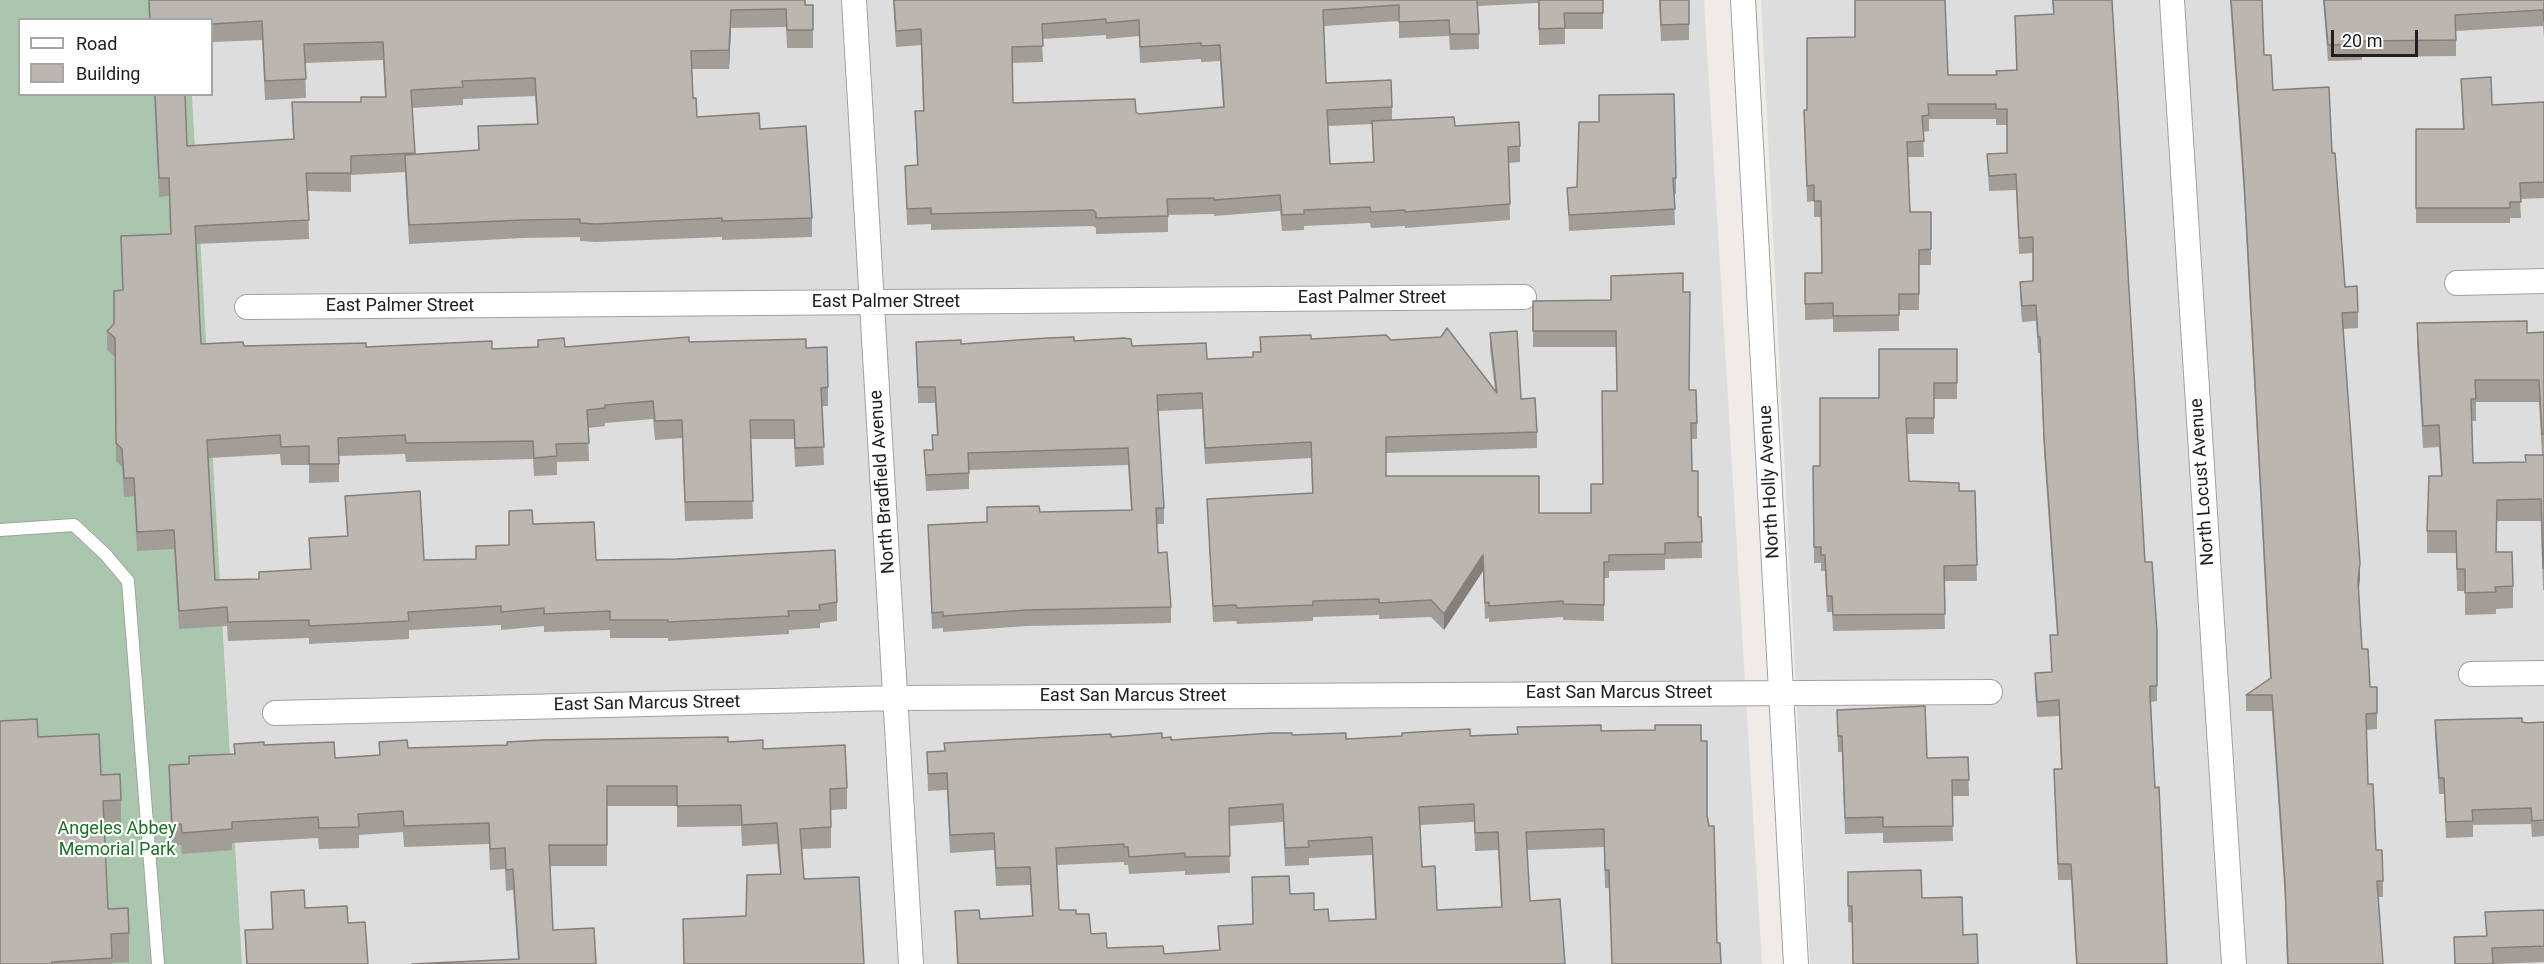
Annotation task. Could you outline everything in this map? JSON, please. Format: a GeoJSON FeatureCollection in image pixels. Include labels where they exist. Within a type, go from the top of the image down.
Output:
{"type":"FeatureCollection","features":[{"type":"Feature","properties":{"kind":"street","name":"North Bradfield Avenue"},"geometry":{"type":"LineString","coordinates":[[854,0],[911,964]]}},
{"type":"Feature","properties":{"kind":"street","name":"North Holly Avenue"},"geometry":{"type":"LineString","coordinates":[[1743,0],[1796,964]]}},
{"type":"Feature","properties":{"kind":"street","name":"North Locust Avenue"},"geometry":{"type":"LineString","coordinates":[[2172,0],[2234,964]]}},
{"type":"Feature","properties":{"kind":"street"},"geometry":{"type":"LineString","coordinates":[[2457,283],[2544,281]]}},
{"type":"Feature","properties":{"kind":"street","name":"East Palmer Street"},"geometry":{"type":"LineString","coordinates":[[247,307],[1524,297]]}},
{"type":"Feature","properties":{"kind":"street"},"geometry":{"type":"LineString","coordinates":[[2471,674],[2544,674]]}},
{"type":"Feature","properties":{"kind":"street","name":"East San Marcus Street"},"geometry":{"type":"LineString","coordinates":[[275,713],[896,698],[1990,692]]}},
{"type":"Feature","properties":{"kind":"lane"},"geometry":{"type":"LineString","coordinates":[[0,530],[74,525],[106,555],[128,581],[158,964]]}},
{"type":"Feature","properties":{"kind":"shaded area"},"geometry":{"type":"Polygon","coordinates":[[[187,0],[1704,0],[1762,964],[242,964],[192,96],[213,96],[213,18],[210,18],[187,0]]]}},
{"type":"Feature","properties":{"kind":"shaded area"},"geometry":{"type":"Polygon","coordinates":[[[1761,0],[2544,0],[2544,964],[1810,964],[1761,0]]]}},
{"type":"Feature","properties":{"kind":"green space","name":"Angeles Abbey Memorial Park"},"geometry":{"type":"Polygon","coordinates":[[[0,0],[187,0],[188,18],[18,18],[18,96],[192,96],[242,964],[0,964],[0,0]]]}},
{"type":"Feature","properties":{"kind":"building"},"geometry":{"type":"Polygon","coordinates":[[[149,0],[805,0],[805,5],[813,5],[813,30],[787,30],[786,9],[731,10],[729,50],[691,51],[693,98],[696,98],[697,117],[759,113],[760,129],[806,126],[812,218],[722,221],[722,218],[595,224],[580,223],[580,219],[409,225],[405,155],[479,150],[478,126],[538,124],[535,78],[462,81],[463,87],[411,90],[415,153],[351,156],[351,173],[306,173],[309,220],[195,226],[201,344],[243,342],[244,346],[366,343],[366,347],[492,341],[492,349],[538,347],[538,340],[564,338],[565,347],[689,337],[689,342],[806,339],[806,348],[827,347],[828,387],[821,388],[824,447],[795,448],[794,420],[750,420],[753,501],[685,502],[682,420],[655,421],[653,401],[605,405],[605,408],[587,410],[589,443],[556,444],[557,456],[534,458],[533,441],[406,443],[405,435],[338,438],[339,464],[309,464],[309,446],[281,447],[280,435],[207,440],[215,580],[259,579],[259,572],[311,569],[309,538],[348,536],[345,496],[420,491],[424,560],[476,559],[476,546],[509,545],[509,511],[532,510],[533,524],[594,522],[596,560],[677,559],[835,550],[837,602],[819,605],[820,610],[788,611],[789,616],[668,622],[668,620],[610,620],[610,611],[544,614],[544,608],[501,612],[501,606],[408,612],[409,621],[309,626],[309,620],[228,622],[227,607],[179,611],[174,530],[137,532],[134,478],[124,478],[122,449],[116,443],[115,338],[107,331],[114,324],[114,291],[123,290],[121,236],[171,234],[169,178],[159,178],[155,96],[185,96],[187,146],[294,139],[292,102],[361,102],[361,97],[386,97],[383,42],[304,44],[306,79],[265,81],[262,21],[213,24],[213,18],[150,18],[149,0]]]}},
{"type":"Feature","properties":{"kind":"building"},"geometry":{"type":"Polygon","coordinates":[[[894,0],[1477,0],[1479,34],[1450,34],[1449,20],[1399,22],[1399,5],[1323,10],[1326,83],[1391,80],[1392,107],[1327,110],[1330,164],[1374,162],[1372,121],[1454,117],[1455,126],[1519,122],[1520,146],[1508,147],[1510,204],[1405,212],[1405,210],[1371,212],[1370,207],[1304,210],[1304,214],[1282,215],[1280,195],[1214,200],[1214,198],[1167,199],[1168,216],[1096,218],[1093,210],[931,214],[931,208],[907,209],[905,166],[918,165],[915,111],[924,111],[921,29],[896,31],[894,0]],[[1106,19],[1042,24],[1043,46],[1012,47],[1013,103],[1135,99],[1136,112],[1139,114],[1224,107],[1220,45],[1201,46],[1201,43],[1140,47],[1139,20],[1106,23],[1106,19]]]}},
{"type":"Feature","properties":{"kind":"building"},"geometry":{"type":"Polygon","coordinates":[[[1539,0],[1603,0],[1603,13],[1564,13],[1565,28],[1539,29],[1539,0]]]}},
{"type":"Feature","properties":{"kind":"building"},"geometry":{"type":"Polygon","coordinates":[[[1660,0],[1689,0],[1689,24],[1661,25],[1660,0]]]}},
{"type":"Feature","properties":{"kind":"building"},"geometry":{"type":"Polygon","coordinates":[[[1855,0],[1945,0],[1948,75],[1997,75],[1996,71],[2017,70],[2015,16],[2054,14],[2053,0],[2112,0],[2145,562],[2152,562],[2157,631],[2157,686],[2150,686],[2150,695],[2155,788],[2159,787],[2167,964],[2077,964],[2071,864],[2058,864],[2054,769],[2062,769],[2059,700],[2037,702],[2035,673],[2052,672],[2050,635],[2058,635],[2044,437],[2040,337],[2038,337],[2036,305],[2022,306],[2020,282],[2033,281],[2033,237],[2019,238],[2016,174],[1989,176],[1987,154],[2007,153],[2007,109],[1996,109],[1996,104],[1928,104],[1929,115],[1922,116],[1924,141],[1907,142],[1910,212],[1931,212],[1931,249],[1919,250],[1919,294],[1899,294],[1899,315],[1833,316],[1833,303],[1805,304],[1805,273],[1822,273],[1821,201],[1814,201],[1814,185],[1807,186],[1804,110],[1807,110],[1807,38],[1855,37],[1855,0]]]}},
{"type":"Feature","properties":{"kind":"building"},"geometry":{"type":"Polygon","coordinates":[[[2231,0],[2262,0],[2264,55],[2271,55],[2273,90],[2329,87],[2332,153],[2335,153],[2345,287],[2357,286],[2358,312],[2342,313],[2360,563],[2358,581],[2362,649],[2368,649],[2370,687],[2377,687],[2377,713],[2366,714],[2368,784],[2373,784],[2376,850],[2382,850],[2383,881],[2377,881],[2383,964],[2288,964],[2285,883],[2272,695],[2246,695],[2271,678],[2244,180],[2231,0]]]}},
{"type":"Feature","properties":{"kind":"building"},"geometry":{"type":"Polygon","coordinates":[[[2324,0],[2544,0],[2544,21],[2543,10],[2455,15],[2456,40],[2362,41],[2362,44],[2328,45],[2324,0]]]}},
{"type":"Feature","properties":{"kind":"building"},"geometry":{"type":"Polygon","coordinates":[[[2491,77],[2492,105],[2544,102],[2544,182],[2520,183],[2521,202],[2510,202],[2510,208],[2416,208],[2416,129],[2464,129],[2461,79],[2491,77]]]}},
{"type":"Feature","properties":{"kind":"building"},"geometry":{"type":"Polygon","coordinates":[[[1674,94],[1675,209],[1569,215],[1567,188],[1577,187],[1579,122],[1599,122],[1599,95],[1674,94]]]}},
{"type":"Feature","properties":{"kind":"building"},"geometry":{"type":"Polygon","coordinates":[[[1683,273],[1683,292],[1690,292],[1689,390],[1696,390],[1697,423],[1691,423],[1692,471],[1698,471],[1698,517],[1701,517],[1702,542],[1665,543],[1665,554],[1609,555],[1609,562],[1604,562],[1604,605],[1563,604],[1563,601],[1489,606],[1489,602],[1485,603],[1483,555],[1444,614],[1431,600],[1379,603],[1379,599],[1313,601],[1313,605],[1237,608],[1236,605],[1213,606],[1207,499],[1313,493],[1311,442],[1205,448],[1202,393],[1157,395],[1164,508],[1156,508],[1158,553],[1167,552],[1171,607],[1027,610],[943,616],[943,612],[932,613],[928,525],[987,522],[987,507],[1039,506],[1040,512],[1132,510],[1128,448],[968,453],[969,473],[926,475],[924,450],[933,450],[932,435],[938,435],[935,387],[918,387],[916,342],[961,340],[961,344],[1074,337],[1074,341],[1124,338],[1131,339],[1132,346],[1206,343],[1207,359],[1253,357],[1253,352],[1261,352],[1260,337],[1311,335],[1311,339],[1386,335],[1391,340],[1441,337],[1447,328],[1497,393],[1490,333],[1517,331],[1521,399],[1535,398],[1537,432],[1386,437],[1386,476],[1539,476],[1539,513],[1591,513],[1591,484],[1603,484],[1602,391],[1617,391],[1616,331],[1533,331],[1533,301],[1611,300],[1611,276],[1683,273]]]}},
{"type":"Feature","properties":{"kind":"building"},"geometry":{"type":"Polygon","coordinates":[[[2527,321],[2527,333],[2544,332],[2544,434],[2542,434],[2539,380],[2475,380],[2476,399],[2471,399],[2473,463],[2526,462],[2525,455],[2544,455],[2544,568],[2541,499],[2497,500],[2496,552],[2512,552],[2513,586],[2495,587],[2496,592],[2465,593],[2465,569],[2457,569],[2456,531],[2427,531],[2429,476],[2442,476],[2439,425],[2423,426],[2417,323],[2527,321]]]}},
{"type":"Feature","properties":{"kind":"building"},"geometry":{"type":"Polygon","coordinates":[[[1879,349],[1957,349],[1957,383],[1934,383],[1934,418],[1906,418],[1909,481],[1959,483],[1959,491],[1975,491],[1977,565],[1944,566],[1945,614],[1833,615],[1832,596],[1827,596],[1825,555],[1821,555],[1821,547],[1814,547],[1813,466],[1820,466],[1820,398],[1879,398],[1879,349]]]}},
{"type":"Feature","properties":{"kind":"building"},"geometry":{"type":"Polygon","coordinates":[[[1925,706],[1927,758],[1968,757],[1969,780],[1952,780],[1953,826],[1883,827],[1883,817],[1845,818],[1842,736],[1838,736],[1837,710],[1925,706]]]}},
{"type":"Feature","properties":{"kind":"building"},"geometry":{"type":"Polygon","coordinates":[[[2522,718],[2522,722],[2527,723],[2544,722],[2544,820],[2532,821],[2531,808],[2472,810],[2473,821],[2446,822],[2444,778],[2439,778],[2435,720],[2522,718]]]}},
{"type":"Feature","properties":{"kind":"building"},"geometry":{"type":"Polygon","coordinates":[[[37,719],[38,737],[99,734],[101,775],[120,774],[121,800],[103,801],[108,909],[128,908],[129,933],[111,934],[112,958],[52,962],[52,964],[0,964],[0,721],[37,719]]]}},
{"type":"Feature","properties":{"kind":"building"},"geometry":{"type":"Polygon","coordinates":[[[1601,725],[1601,731],[1655,730],[1655,725],[1701,725],[1701,741],[1707,741],[1707,815],[1709,826],[1714,826],[1717,943],[1720,943],[1721,964],[1612,964],[1609,870],[1605,870],[1604,829],[1526,832],[1530,901],[1560,899],[1565,964],[958,964],[955,911],[979,910],[980,919],[1033,916],[1030,867],[996,868],[994,833],[950,835],[947,773],[928,774],[927,752],[945,751],[944,743],[1162,733],[1162,738],[1171,737],[1171,740],[1272,733],[1292,733],[1292,735],[1346,733],[1346,739],[1470,729],[1470,736],[1518,734],[1517,727],[1601,725]],[[1283,804],[1229,808],[1230,856],[1185,857],[1185,853],[1129,857],[1128,847],[1124,847],[1124,844],[1056,848],[1059,910],[1076,910],[1076,914],[1089,914],[1091,934],[1106,933],[1107,948],[1163,946],[1164,954],[1220,950],[1218,926],[1253,924],[1252,877],[1289,876],[1290,894],[1314,893],[1314,910],[1328,909],[1329,921],[1376,919],[1372,837],[1308,841],[1309,847],[1285,848],[1283,804]],[[1474,804],[1419,807],[1422,867],[1435,866],[1437,910],[1502,907],[1498,832],[1475,833],[1474,804]]]}},
{"type":"Feature","properties":{"kind":"building"},"geometry":{"type":"Polygon","coordinates":[[[728,737],[728,742],[763,740],[763,749],[845,745],[847,788],[830,789],[831,827],[800,829],[804,879],[859,877],[864,964],[684,964],[683,919],[746,916],[747,875],[781,874],[777,823],[742,825],[741,805],[677,806],[677,786],[607,786],[607,845],[549,845],[553,930],[594,928],[596,964],[412,964],[519,959],[513,869],[506,870],[505,848],[490,849],[489,823],[404,826],[403,811],[358,814],[359,827],[319,828],[318,817],[232,822],[232,829],[182,833],[181,824],[172,825],[169,765],[189,764],[189,756],[235,754],[234,744],[334,742],[335,758],[380,755],[379,742],[407,740],[408,748],[507,745],[507,742],[543,740],[728,737]]]}},
{"type":"Feature","properties":{"kind":"building"},"geometry":{"type":"Polygon","coordinates":[[[1921,870],[1922,898],[1962,897],[1963,935],[1977,934],[1978,964],[1853,964],[1852,906],[1848,906],[1848,872],[1921,870]]]}},
{"type":"Feature","properties":{"kind":"building"},"geometry":{"type":"Polygon","coordinates":[[[304,890],[305,908],[347,906],[348,923],[365,922],[368,964],[247,964],[245,930],[273,929],[271,892],[304,890]]]}},
{"type":"Feature","properties":{"kind":"building"},"geometry":{"type":"Polygon","coordinates":[[[2544,910],[2544,946],[2492,948],[2493,964],[2455,964],[2454,937],[2487,936],[2485,912],[2544,910]]]}}]}
